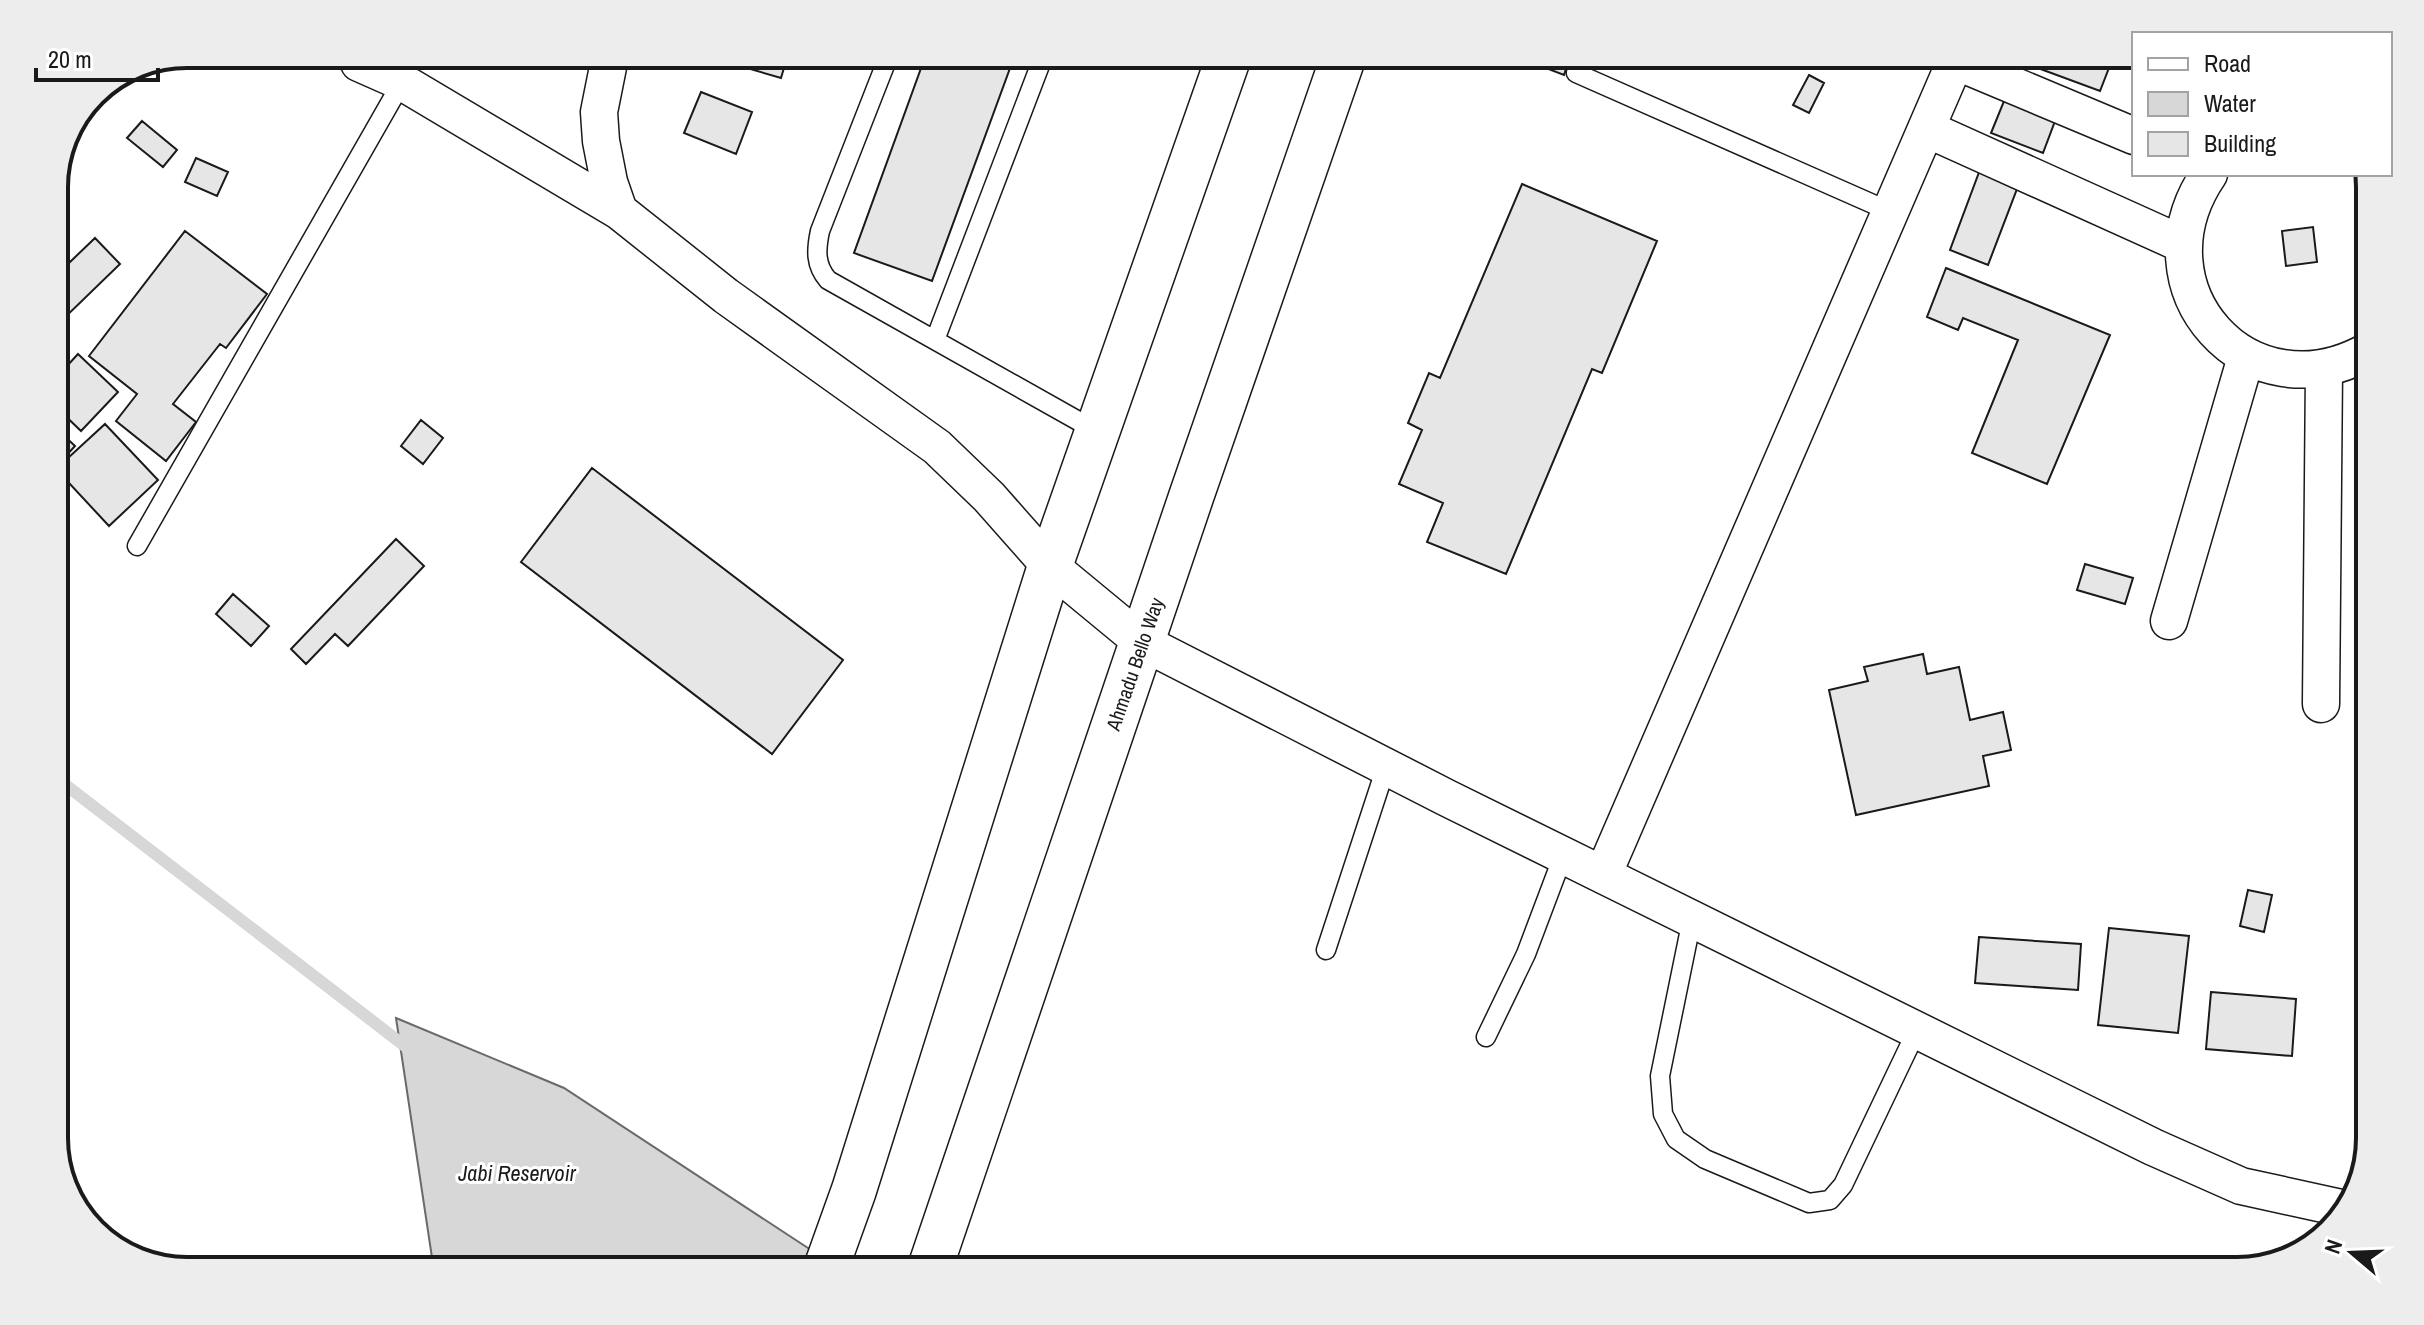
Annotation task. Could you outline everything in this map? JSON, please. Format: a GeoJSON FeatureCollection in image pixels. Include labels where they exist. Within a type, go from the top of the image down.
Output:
{"type":"FeatureCollection","features":[{"type":"Feature","properties":{"kind":"main road"},"geometry":{"type":"LineString","coordinates":[[830,1257],[854,1190],[1050,566],[1225,68]]}},
{"type":"Feature","properties":{"kind":"main road","name":"Ahmadu Bello Way"},"geometry":{"type":"LineString","coordinates":[[935,1253],[1340,68]]}},
{"type":"Feature","properties":{"kind":"street"},"geometry":{"type":"LineString","coordinates":[[371,68],[402,82],[619,211],[726,296],[937,447],[989,497],[1050,566],[1142,642],[1563,856],[2153,1147],[2241,1186],[2334,1206]]}},
{"type":"Feature","properties":{"kind":"street"},"geometry":{"type":"LineString","coordinates":[[608,68],[599,112],[604,155],[619,211]]}},
{"type":"Feature","properties":{"kind":"street"},"geometry":{"type":"LineString","coordinates":[[1603,875],[1952,68]]}},
{"type":"Feature","properties":{"kind":"street"},"geometry":{"type":"LineString","coordinates":[[1979,68],[2132,135]]}},
{"type":"Feature","properties":{"kind":"street"},"geometry":{"type":"LineString","coordinates":[[1927,129],[2182,244]]}},
{"type":"Feature","properties":{"kind":"street"},"geometry":{"type":"LineString","coordinates":[[2208,176],[2187,217],[2182,244],[2184,271],[2192,297],[2205,321],[2223,341],[2246,357],[2271,367],[2298,371],[2324,369],[2356,358]]}},
{"type":"Feature","properties":{"kind":"street"},"geometry":{"type":"LineString","coordinates":[[2169,621],[2246,357]]}},
{"type":"Feature","properties":{"kind":"street"},"geometry":{"type":"LineString","coordinates":[[2321,704],[2324,369]]}},
{"type":"Feature","properties":{"kind":"lane"},"geometry":{"type":"LineString","coordinates":[[884,68],[820,231],[816,249],[818,263],[828,280],[1098,432]]}},
{"type":"Feature","properties":{"kind":"lane"},"geometry":{"type":"LineString","coordinates":[[935,340],[1039,68]]}},
{"type":"Feature","properties":{"kind":"lane"},"geometry":{"type":"LineString","coordinates":[[1576,73],[1891,212]]}},
{"type":"Feature","properties":{"kind":"lane"},"geometry":{"type":"LineString","coordinates":[[137,546],[402,82]]}},
{"type":"Feature","properties":{"kind":"lane"},"geometry":{"type":"LineString","coordinates":[[1326,950],[1386,767]]}},
{"type":"Feature","properties":{"kind":"lane"},"geometry":{"type":"LineString","coordinates":[[1486,1037],[1526,954],[1563,856]]}},
{"type":"Feature","properties":{"kind":"lane"},"geometry":{"type":"LineString","coordinates":[[1692,919],[1660,1076],[1663,1114],[1676,1139],[1705,1159],[1809,1203],[1830,1200],[1843,1185],[1917,1030]]}},
{"type":"Feature","properties":{"kind":"water","name":"Jabi Reservoir"},"geometry":{"type":"Polygon","coordinates":[[[396,1018],[564,1088],[822,1257],[432,1257],[396,1018]]]}},
{"type":"Feature","properties":{"kind":"building"},"geometry":{"type":"Polygon","coordinates":[[[747,68],[784,68],[781,78],[747,68]]]}},
{"type":"Feature","properties":{"kind":"building"},"geometry":{"type":"Polygon","coordinates":[[[921,68],[1010,68],[932,281],[854,253],[921,68]]]}},
{"type":"Feature","properties":{"kind":"building"},"geometry":{"type":"Polygon","coordinates":[[[1546,68],[1566,68],[1564,75],[1546,68]]]}},
{"type":"Feature","properties":{"kind":"building"},"geometry":{"type":"Polygon","coordinates":[[[2038,68],[2109,68],[2100,91],[2038,68]]]}},
{"type":"Feature","properties":{"kind":"building"},"geometry":{"type":"Polygon","coordinates":[[[1809,75],[1824,83],[1809,113],[1793,105],[1809,75]]]}},
{"type":"Feature","properties":{"kind":"building"},"geometry":{"type":"Polygon","coordinates":[[[701,92],[752,112],[736,154],[684,133],[701,92]]]}},
{"type":"Feature","properties":{"kind":"building"},"geometry":{"type":"Polygon","coordinates":[[[2004,101],[2055,121],[2043,153],[1991,133],[2004,101]]]}},
{"type":"Feature","properties":{"kind":"building"},"geometry":{"type":"Polygon","coordinates":[[[142,121],[177,150],[163,167],[127,138],[142,121]]]}},
{"type":"Feature","properties":{"kind":"building"},"geometry":{"type":"Polygon","coordinates":[[[196,158],[228,172],[217,196],[185,182],[196,158]]]}},
{"type":"Feature","properties":{"kind":"building"},"geometry":{"type":"Polygon","coordinates":[[[1981,167],[2020,181],[1988,265],[1950,250],[1981,167]]]}},
{"type":"Feature","properties":{"kind":"building"},"geometry":{"type":"Polygon","coordinates":[[[1522,184],[1657,241],[1602,373],[1592,369],[1506,574],[1427,542],[1443,503],[1399,484],[1422,430],[1408,423],[1429,373],[1440,378],[1522,184]]]}},
{"type":"Feature","properties":{"kind":"building"},"geometry":{"type":"Polygon","coordinates":[[[2313,227],[2317,262],[2286,266],[2282,231],[2313,227]]]}},
{"type":"Feature","properties":{"kind":"building"},"geometry":{"type":"Polygon","coordinates":[[[185,231],[267,294],[226,348],[220,344],[173,404],[196,422],[166,461],[116,421],[137,394],[89,356],[185,231]]]}},
{"type":"Feature","properties":{"kind":"building"},"geometry":{"type":"Polygon","coordinates":[[[95,238],[120,264],[68,314],[68,260],[70,262],[95,238]]]}},
{"type":"Feature","properties":{"kind":"building"},"geometry":{"type":"Polygon","coordinates":[[[1946,268],[2110,335],[2047,484],[1972,453],[2018,340],[1963,318],[1958,330],[1927,317],[1946,268]]]}},
{"type":"Feature","properties":{"kind":"building"},"geometry":{"type":"Polygon","coordinates":[[[78,354],[118,392],[81,431],[68,418],[68,365],[78,354]]]}},
{"type":"Feature","properties":{"kind":"building"},"geometry":{"type":"Polygon","coordinates":[[[421,420],[443,438],[423,464],[401,446],[421,420]]]}},
{"type":"Feature","properties":{"kind":"building"},"geometry":{"type":"Polygon","coordinates":[[[105,424],[158,480],[109,526],[68,482],[68,458],[105,424]]]}},
{"type":"Feature","properties":{"kind":"building"},"geometry":{"type":"Polygon","coordinates":[[[68,439],[75,446],[68,454],[68,439]]]}},
{"type":"Feature","properties":{"kind":"building"},"geometry":{"type":"Polygon","coordinates":[[[592,468],[843,660],[772,754],[521,562],[592,468]]]}},
{"type":"Feature","properties":{"kind":"building"},"geometry":{"type":"Polygon","coordinates":[[[396,539],[424,566],[348,646],[335,634],[306,664],[291,649],[396,539]]]}},
{"type":"Feature","properties":{"kind":"building"},"geometry":{"type":"Polygon","coordinates":[[[2085,564],[2133,578],[2125,604],[2077,590],[2085,564]]]}},
{"type":"Feature","properties":{"kind":"building"},"geometry":{"type":"Polygon","coordinates":[[[233,594],[269,626],[251,646],[216,614],[233,594]]]}},
{"type":"Feature","properties":{"kind":"building"},"geometry":{"type":"Polygon","coordinates":[[[1923,654],[1927,674],[1959,667],[1970,720],[2003,712],[2011,750],[1983,756],[1989,786],[1856,815],[1829,690],[1868,681],[1864,667],[1923,654]]]}},
{"type":"Feature","properties":{"kind":"building"},"geometry":{"type":"Polygon","coordinates":[[[2248,890],[2272,895],[2264,932],[2240,926],[2248,890]]]}},
{"type":"Feature","properties":{"kind":"building"},"geometry":{"type":"Polygon","coordinates":[[[2109,928],[2189,936],[2178,1033],[2098,1025],[2109,928]]]}},
{"type":"Feature","properties":{"kind":"building"},"geometry":{"type":"Polygon","coordinates":[[[1979,937],[2081,944],[2078,990],[1975,983],[1979,937]]]}},
{"type":"Feature","properties":{"kind":"building"},"geometry":{"type":"Polygon","coordinates":[[[2211,992],[2296,999],[2292,1056],[2206,1049],[2211,992]]]}},
{"type":"Feature","properties":{"kind":"waterway"},"geometry":{"type":"LineString","coordinates":[[68,787],[410,1050]]}}]}
